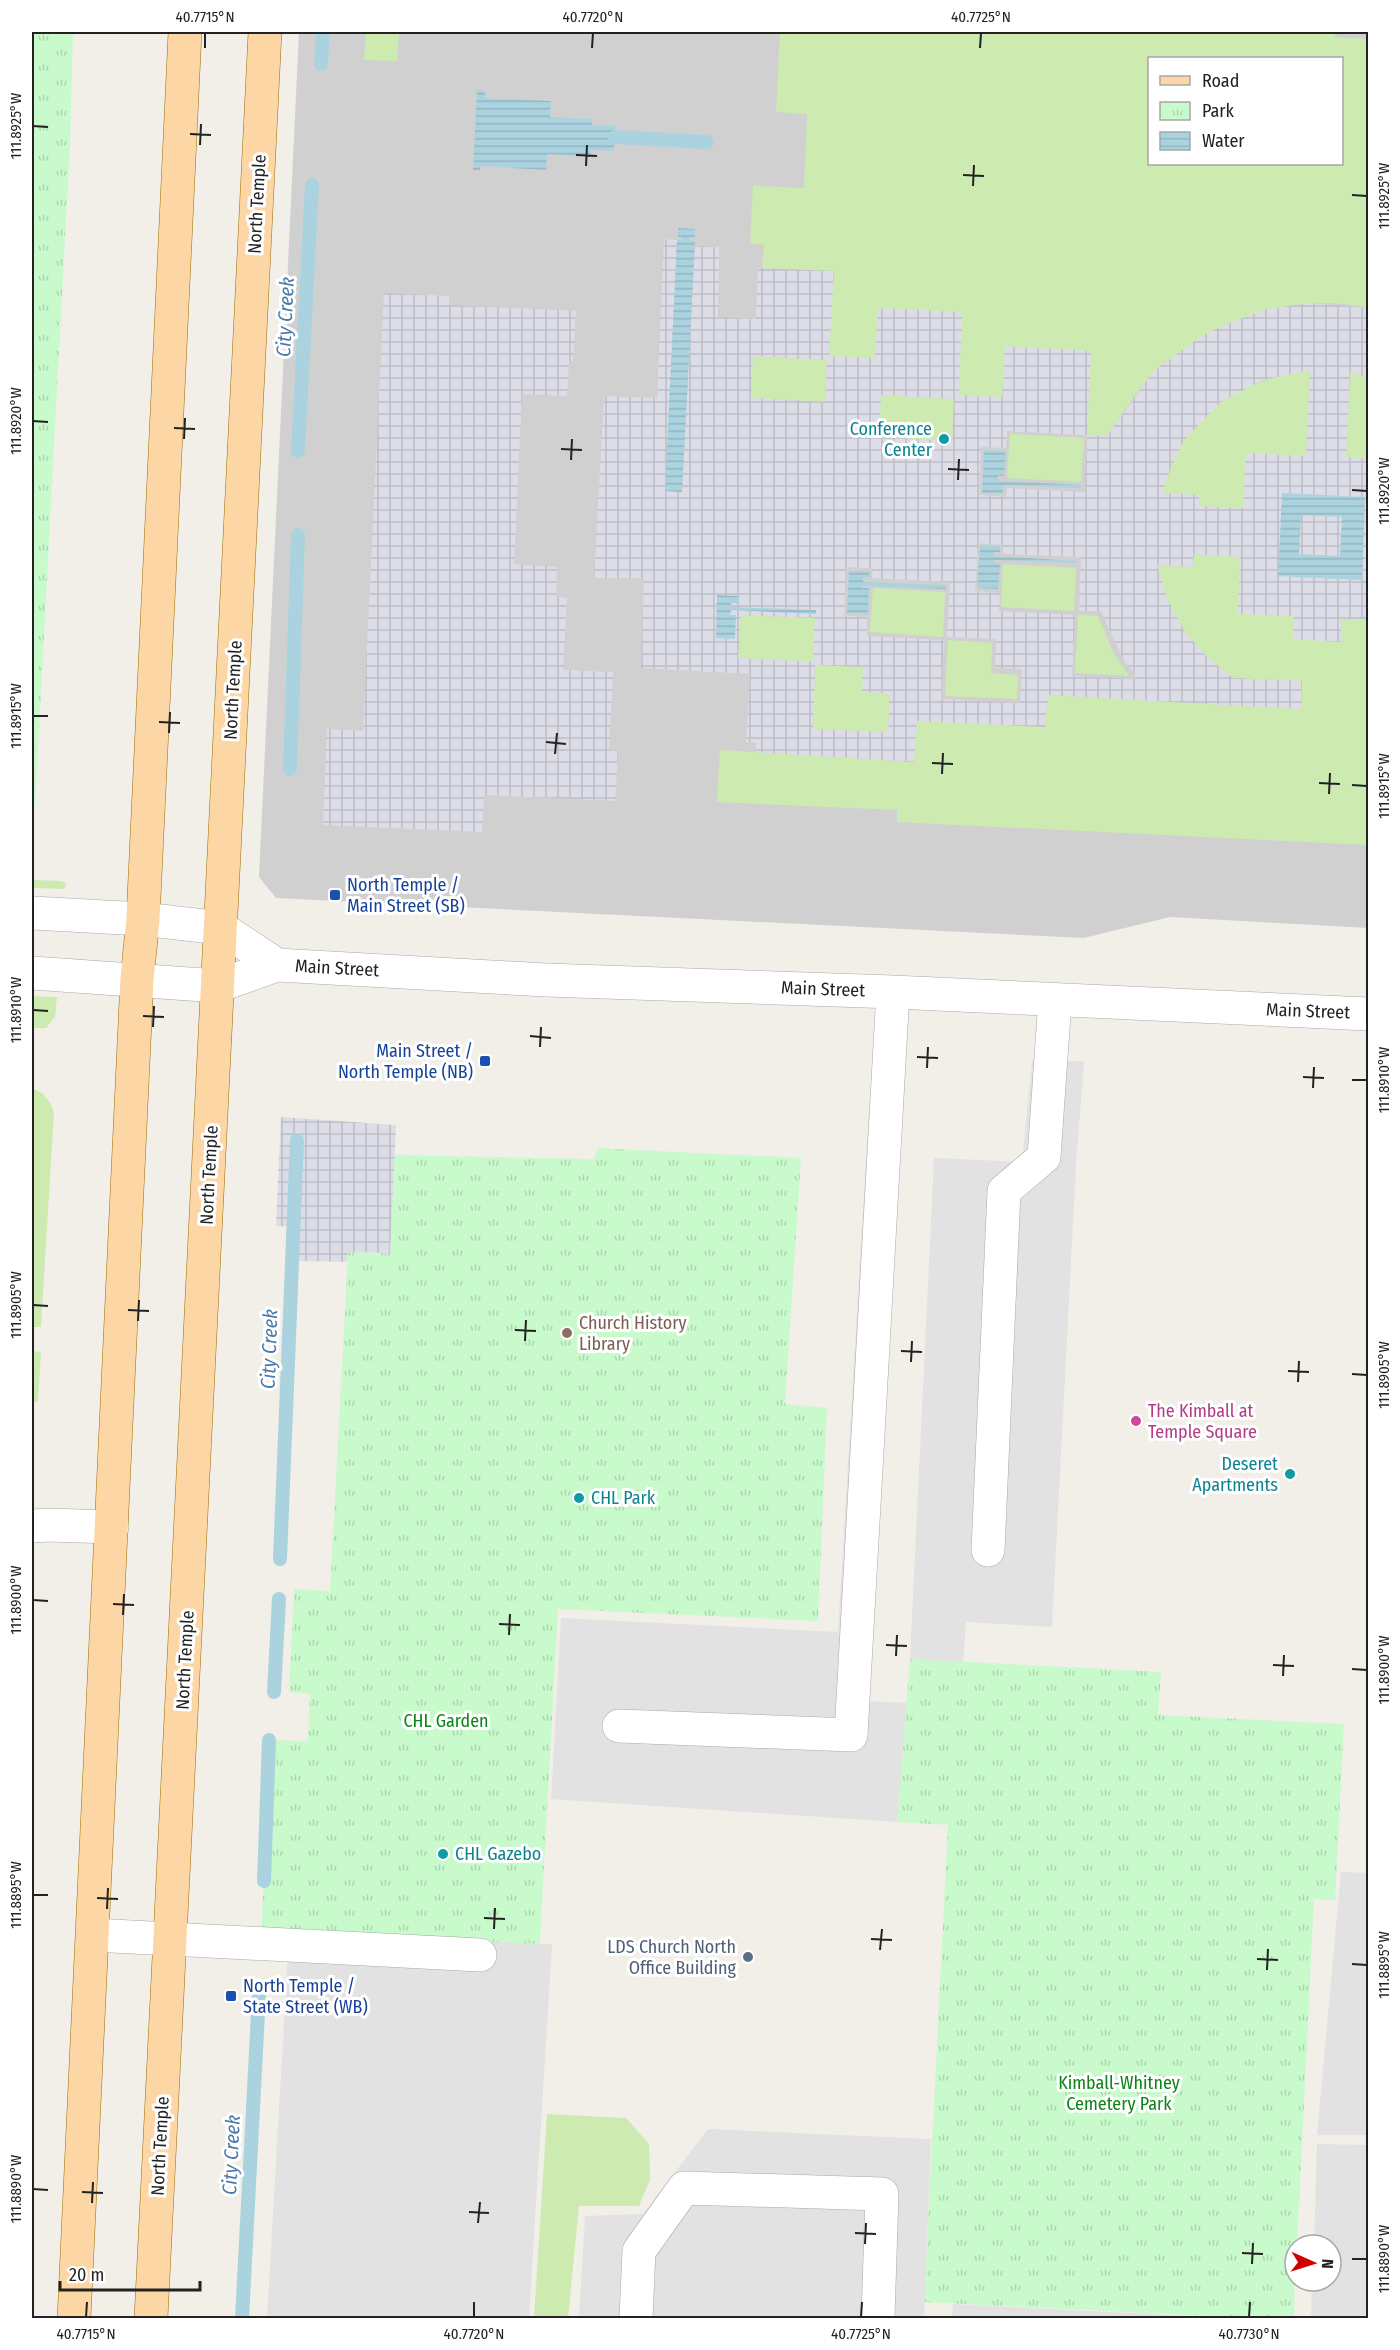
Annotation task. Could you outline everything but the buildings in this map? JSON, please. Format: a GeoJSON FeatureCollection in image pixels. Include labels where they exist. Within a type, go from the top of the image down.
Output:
{"type":"FeatureCollection","features":[{"type":"Feature","properties":{"kind":"main road"},"geometry":{"type":"LineString","coordinates":[[74,2319],[137,979],[143,919],[186,32]]}},
{"type":"Feature","properties":{"kind":"main road","name":"North Temple"},"geometry":{"type":"LineString","coordinates":[[151,2319],[265,32]]}},
{"type":"Feature","properties":{"kind":"street","name":"Main Street"},"geometry":{"type":"LineString","coordinates":[[32,913],[143,919],[221,928],[277,965]]}},
{"type":"Feature","properties":{"kind":"street","name":"Main Street"},"geometry":{"type":"LineString","coordinates":[[32,973],[218,986],[277,965],[546,980],[893,992],[1368,1014]]}},
{"type":"Feature","properties":{"kind":"street"},"geometry":{"type":"LineString","coordinates":[[619,1726],[851,1735],[893,992]]}},
{"type":"Feature","properties":{"kind":"street"},"geometry":{"type":"LineString","coordinates":[[988,1550],[1004,1191],[1044,1156],[1055,1000]]}},
{"type":"Feature","properties":{"kind":"street"},"geometry":{"type":"LineString","coordinates":[[32,1526],[112,1527]]}},
{"type":"Feature","properties":{"kind":"street"},"geometry":{"type":"LineString","coordinates":[[93,1935],[480,1955]]}},
{"type":"Feature","properties":{"kind":"street"},"geometry":{"type":"LineString","coordinates":[[636,2319],[639,2251],[684,2188],[882,2194],[878,2319]]}},
{"type":"Feature","properties":{"kind":"shaded area","name":"Conference Center"},"geometry":{"type":"Polygon","coordinates":[[[299,32],[1368,32],[1368,928],[1170,917],[1084,938],[276,898],[259,877],[299,32]]]}},
{"type":"Feature","properties":{"kind":"shaded area"},"geometry":{"type":"Polygon","coordinates":[[[664,239],[677,240],[665,491],[682,492],[695,246],[719,247],[718,317],[756,319],[758,268],[834,271],[829,356],[875,358],[878,308],[962,312],[959,395],[1002,397],[1005,346],[1091,351],[1087,435],[1107,436],[1153,372],[1200,337],[1229,323],[1267,309],[1313,303],[1368,308],[1368,377],[1350,372],[1346,457],[1368,459],[1368,619],[1341,619],[1341,642],[1293,639],[1294,616],[1238,614],[1240,557],[1194,554],[1193,567],[1157,565],[1168,601],[1185,632],[1208,658],[1233,678],[1302,681],[1301,709],[1048,695],[1045,727],[917,721],[914,762],[756,752],[756,743],[746,742],[750,674],[641,668],[644,578],[594,578],[604,396],[657,398],[664,239]],[[753,356],[751,398],[825,402],[827,360],[753,356]],[[1310,370],[1263,380],[1221,402],[1184,440],[1162,493],[1199,495],[1199,506],[1243,508],[1246,453],[1306,456],[1310,370]],[[881,395],[879,437],[952,441],[954,399],[881,395]],[[1007,431],[1006,448],[981,447],[979,495],[1006,497],[1007,488],[1085,492],[1087,435],[1007,431]],[[978,543],[975,591],[1000,593],[999,611],[1075,615],[1072,676],[1135,679],[1135,674],[1124,661],[1101,611],[1079,611],[1081,557],[1003,554],[1003,545],[978,543]],[[846,567],[844,616],[867,617],[867,636],[944,640],[941,699],[1020,703],[1022,669],[995,668],[996,639],[947,637],[950,582],[872,578],[873,568],[846,567]],[[741,615],[738,658],[813,662],[815,618],[741,615]],[[815,665],[813,729],[888,732],[890,694],[862,692],[863,667],[815,665]]]}},
{"type":"Feature","properties":{"kind":"shaded area"},"geometry":{"type":"Polygon","coordinates":[[[384,293],[449,296],[449,305],[576,311],[573,361],[569,361],[567,396],[522,394],[514,564],[557,567],[556,597],[567,598],[563,670],[613,672],[609,750],[618,751],[615,801],[484,795],[482,832],[323,825],[327,729],[363,731],[384,293]]]}},
{"type":"Feature","properties":{"kind":"shaded area"},"geometry":{"type":"Polygon","coordinates":[[[1032,1061],[1084,1061],[1076,1165],[1052,1627],[966,1622],[963,1662],[910,1659],[934,1158],[1022,1162],[1032,1061]]]}},
{"type":"Feature","properties":{"kind":"shaded area"},"geometry":{"type":"Polygon","coordinates":[[[869,1110],[900,1111],[871,1621],[869,1701],[907,1703],[897,1822],[551,1799],[561,1618],[838,1632],[869,1110]]]}},
{"type":"Feature","properties":{"kind":"shaded area"},"geometry":{"type":"Polygon","coordinates":[[[281,1117],[396,1125],[390,1253],[348,1252],[347,1262],[298,1261],[299,1227],[276,1226],[281,1117]]]}},
{"type":"Feature","properties":{"kind":"shaded area"},"geometry":{"type":"Polygon","coordinates":[[[1341,1872],[1368,1873],[1368,2135],[1317,2135],[1341,1872]]]}},
{"type":"Feature","properties":{"kind":"shaded area"},"geometry":{"type":"Polygon","coordinates":[[[289,1935],[552,1944],[529,2318],[267,2318],[289,1935]]]}},
{"type":"Feature","properties":{"kind":"shaded area"},"geometry":{"type":"Polygon","coordinates":[[[708,2129],[931,2139],[924,2318],[579,2318],[585,2216],[643,2214],[708,2129]]]}},
{"type":"Feature","properties":{"kind":"shaded area"},"geometry":{"type":"Polygon","coordinates":[[[1317,2144],[1368,2145],[1368,2318],[1311,2318],[1312,2293],[1343,2293],[1343,2233],[1314,2233],[1317,2144]]]}},
{"type":"Feature","properties":{"kind":"shaded area"},"geometry":{"type":"Polygon","coordinates":[[[953,2304],[1211,2317],[1213,2318],[952,2318],[953,2304]]]}},
{"type":"Feature","properties":{"kind":"green space"},"geometry":{"type":"Polygon","coordinates":[[[32,32],[73,32],[70,144],[35,806],[32,806],[32,32]]]}},
{"type":"Feature","properties":{"kind":"green space"},"geometry":{"type":"Polygon","coordinates":[[[366,32],[399,32],[397,61],[364,60],[366,32]]]}},
{"type":"Feature","properties":{"kind":"green space"},"geometry":{"type":"Polygon","coordinates":[[[780,32],[1335,32],[1335,37],[1368,39],[1368,308],[1317,303],[1292,305],[1242,319],[1219,329],[1155,370],[1107,436],[1087,435],[1002,397],[959,395],[879,308],[875,358],[829,356],[833,271],[762,268],[764,245],[750,244],[753,186],[804,188],[807,114],[776,112],[780,32]]]}},
{"type":"Feature","properties":{"kind":"green space"},"geometry":{"type":"Polygon","coordinates":[[[752,356],[827,360],[825,402],[751,398],[752,356]]]}},
{"type":"Feature","properties":{"kind":"green space"},"geometry":{"type":"Polygon","coordinates":[[[1310,370],[1306,456],[1243,508],[1199,506],[1199,495],[1162,493],[1180,447],[1208,412],[1223,401],[1256,384],[1310,370]]]}},
{"type":"Feature","properties":{"kind":"green space"},"geometry":{"type":"Polygon","coordinates":[[[1350,372],[1368,377],[1368,459],[1346,458],[1350,372]]]}},
{"type":"Feature","properties":{"kind":"green space"},"geometry":{"type":"Polygon","coordinates":[[[881,395],[954,399],[952,441],[878,437],[881,395]]]}},
{"type":"Feature","properties":{"kind":"green space"},"geometry":{"type":"Polygon","coordinates":[[[1010,434],[1084,438],[1081,482],[1007,478],[1010,434]]]}},
{"type":"Feature","properties":{"kind":"green space"},"geometry":{"type":"Polygon","coordinates":[[[1193,554],[1240,557],[1294,616],[1293,639],[1341,641],[1341,619],[1368,619],[1368,845],[897,822],[897,810],[717,802],[720,750],[914,762],[917,721],[1045,727],[1048,695],[1300,709],[1302,681],[1233,678],[1208,658],[1185,632],[1168,601],[1157,565],[1192,567],[1193,554]]]}},
{"type":"Feature","properties":{"kind":"green space"},"geometry":{"type":"Polygon","coordinates":[[[1003,564],[1076,568],[1074,611],[1001,607],[1003,564]]]}},
{"type":"Feature","properties":{"kind":"green space"},"geometry":{"type":"Polygon","coordinates":[[[873,588],[945,592],[943,637],[870,632],[873,588]]]}},
{"type":"Feature","properties":{"kind":"green space"},"geometry":{"type":"Polygon","coordinates":[[[740,615],[815,618],[813,662],[738,658],[740,615]]]}},
{"type":"Feature","properties":{"kind":"green space"},"geometry":{"type":"Polygon","coordinates":[[[1078,615],[1098,616],[1113,652],[1129,676],[1075,673],[1078,615]]]}},
{"type":"Feature","properties":{"kind":"green space"},"geometry":{"type":"Polygon","coordinates":[[[948,640],[992,643],[991,673],[1018,675],[1017,699],[945,696],[948,640]]]}},
{"type":"Feature","properties":{"kind":"green space"},"geometry":{"type":"Polygon","coordinates":[[[815,665],[863,667],[890,693],[888,732],[813,729],[815,665]]]}},
{"type":"Feature","properties":{"kind":"green space"},"geometry":{"type":"Polygon","coordinates":[[[32,880],[62,881],[66,884],[65,889],[32,888],[32,880]]]}},
{"type":"Feature","properties":{"kind":"green space"},"geometry":{"type":"Polygon","coordinates":[[[32,996],[57,997],[55,1017],[46,1028],[32,1028],[32,996]]]}},
{"type":"Feature","properties":{"kind":"green space"},"geometry":{"type":"Polygon","coordinates":[[[32,1089],[46,1097],[54,1112],[41,1327],[32,1327],[32,1089]]]}},
{"type":"Feature","properties":{"kind":"green space","name":"CHL Park"},"geometry":{"type":"Polygon","coordinates":[[[598,1148],[801,1158],[785,1404],[827,1408],[818,1621],[558,1609],[539,1958],[261,1943],[269,1740],[308,1741],[310,1694],[289,1692],[294,1589],[330,1591],[348,1252],[390,1253],[394,1155],[594,1159],[598,1148]]]}},
{"type":"Feature","properties":{"kind":"green space"},"geometry":{"type":"Polygon","coordinates":[[[32,1351],[41,1352],[38,1402],[32,1402],[32,1351]]]}},
{"type":"Feature","properties":{"kind":"green space","name":"Kimball-Whitney Cemetery Park"},"geometry":{"type":"Polygon","coordinates":[[[910,1659],[1161,1672],[1158,1715],[1344,1724],[1335,1900],[1314,1899],[1298,2233],[1283,2233],[1283,2293],[1294,2293],[1294,2318],[1247,2318],[924,2302],[948,1825],[897,1822],[910,1659]]]}},
{"type":"Feature","properties":{"kind":"green space"},"geometry":{"type":"Polygon","coordinates":[[[547,2114],[626,2118],[649,2144],[650,2180],[639,2206],[579,2206],[568,2318],[534,2318],[547,2114]]]}},
{"type":"Feature","properties":{"kind":"water"},"geometry":{"type":"Polygon","coordinates":[[[477,90],[485,91],[485,98],[551,101],[550,117],[592,119],[592,125],[615,126],[614,151],[591,150],[590,156],[547,154],[546,170],[480,166],[480,170],[473,170],[477,90]]]}},
{"type":"Feature","properties":{"kind":"water"},"geometry":{"type":"Polygon","coordinates":[[[678,228],[695,229],[695,237],[690,237],[690,241],[695,242],[682,492],[665,491],[677,240],[682,240],[683,237],[678,237],[678,228]]]}},
{"type":"Feature","properties":{"kind":"water"},"geometry":{"type":"Polygon","coordinates":[[[984,450],[1006,451],[1004,476],[998,476],[998,481],[1081,485],[1081,488],[1003,485],[1003,494],[982,493],[984,450]]]}},
{"type":"Feature","properties":{"kind":"water"},"geometry":{"type":"Polygon","coordinates":[[[1282,493],[1365,497],[1362,580],[1278,576],[1282,493]],[[1301,515],[1299,554],[1340,556],[1342,517],[1301,515]]]}},
{"type":"Feature","properties":{"kind":"water"},"geometry":{"type":"Polygon","coordinates":[[[980,545],[1000,546],[1000,552],[994,552],[994,556],[1077,561],[1077,563],[994,560],[994,563],[1000,564],[998,589],[977,588],[980,545]]]}},
{"type":"Feature","properties":{"kind":"water"},"geometry":{"type":"Polygon","coordinates":[[[849,571],[870,571],[869,577],[863,577],[863,582],[946,585],[946,589],[862,586],[862,588],[869,588],[868,614],[847,613],[849,571]]]}},
{"type":"Feature","properties":{"kind":"water"},"geometry":{"type":"Polygon","coordinates":[[[717,595],[739,596],[739,603],[731,603],[731,607],[816,610],[816,614],[731,610],[730,615],[736,615],[735,639],[716,638],[717,595]]]}},
{"type":"Feature","properties":{"kind":"waterway","name":"City Creek"},"geometry":{"type":"LineString","coordinates":[[321,64],[323,32]]}},
{"type":"Feature","properties":{"kind":"waterway"},"geometry":{"type":"LineString","coordinates":[[615,137],[707,142]]}},
{"type":"Feature","properties":{"kind":"waterway","name":"City Creek"},"geometry":{"type":"LineString","coordinates":[[298,451],[312,185]]}},
{"type":"Feature","properties":{"kind":"waterway","name":"City Creek"},"geometry":{"type":"LineString","coordinates":[[290,769],[298,535]]}},
{"type":"Feature","properties":{"kind":"waterway","name":"City Creek"},"geometry":{"type":"LineString","coordinates":[[280,1559],[297,1140]]}},
{"type":"Feature","properties":{"kind":"waterway","name":"City Creek"},"geometry":{"type":"LineString","coordinates":[[274,1692],[279,1599]]}},
{"type":"Feature","properties":{"kind":"waterway","name":"City Creek"},"geometry":{"type":"LineString","coordinates":[[264,1881],[269,1740]]}},
{"type":"Feature","properties":{"kind":"waterway","name":"City Creek"},"geometry":{"type":"LineString","coordinates":[[242,2318],[259,1994]]}},
{"type":"Feature","properties":{"kind":"place","name":"Conference Center"},"geometry":{"type":"Point","coordinates":[944,439]}},
{"type":"Feature","properties":{"kind":"place","name":"North Temple / Main Street (SB)"},"geometry":{"type":"Point","coordinates":[335,895]}},
{"type":"Feature","properties":{"kind":"place","name":"Main Street / North Temple (NB)"},"geometry":{"type":"Point","coordinates":[485,1061]}},
{"type":"Feature","properties":{"kind":"place","name":"Church History Library"},"geometry":{"type":"Point","coordinates":[567,1333]}},
{"type":"Feature","properties":{"kind":"place","name":"The Kimball at Temple Square"},"geometry":{"type":"Point","coordinates":[1136,1421]}},
{"type":"Feature","properties":{"kind":"place","name":"Deseret Apartments"},"geometry":{"type":"Point","coordinates":[1290,1474]}},
{"type":"Feature","properties":{"kind":"place","name":"CHL Park"},"geometry":{"type":"Point","coordinates":[579,1498]}},
{"type":"Feature","properties":{"kind":"place","name":"CHL Gazebo"},"geometry":{"type":"Point","coordinates":[443,1854]}},
{"type":"Feature","properties":{"kind":"place","name":"LDS Church North Office Building"},"geometry":{"type":"Point","coordinates":[748,1957]}},
{"type":"Feature","properties":{"kind":"place","name":"North Temple / State Street (WB)"},"geometry":{"type":"Point","coordinates":[231,1996]}},
{"type":"Feature","properties":{"kind":"park label","name":"CHL Garden"},"geometry":{"type":"Point","coordinates":[446,1721]}}]}
